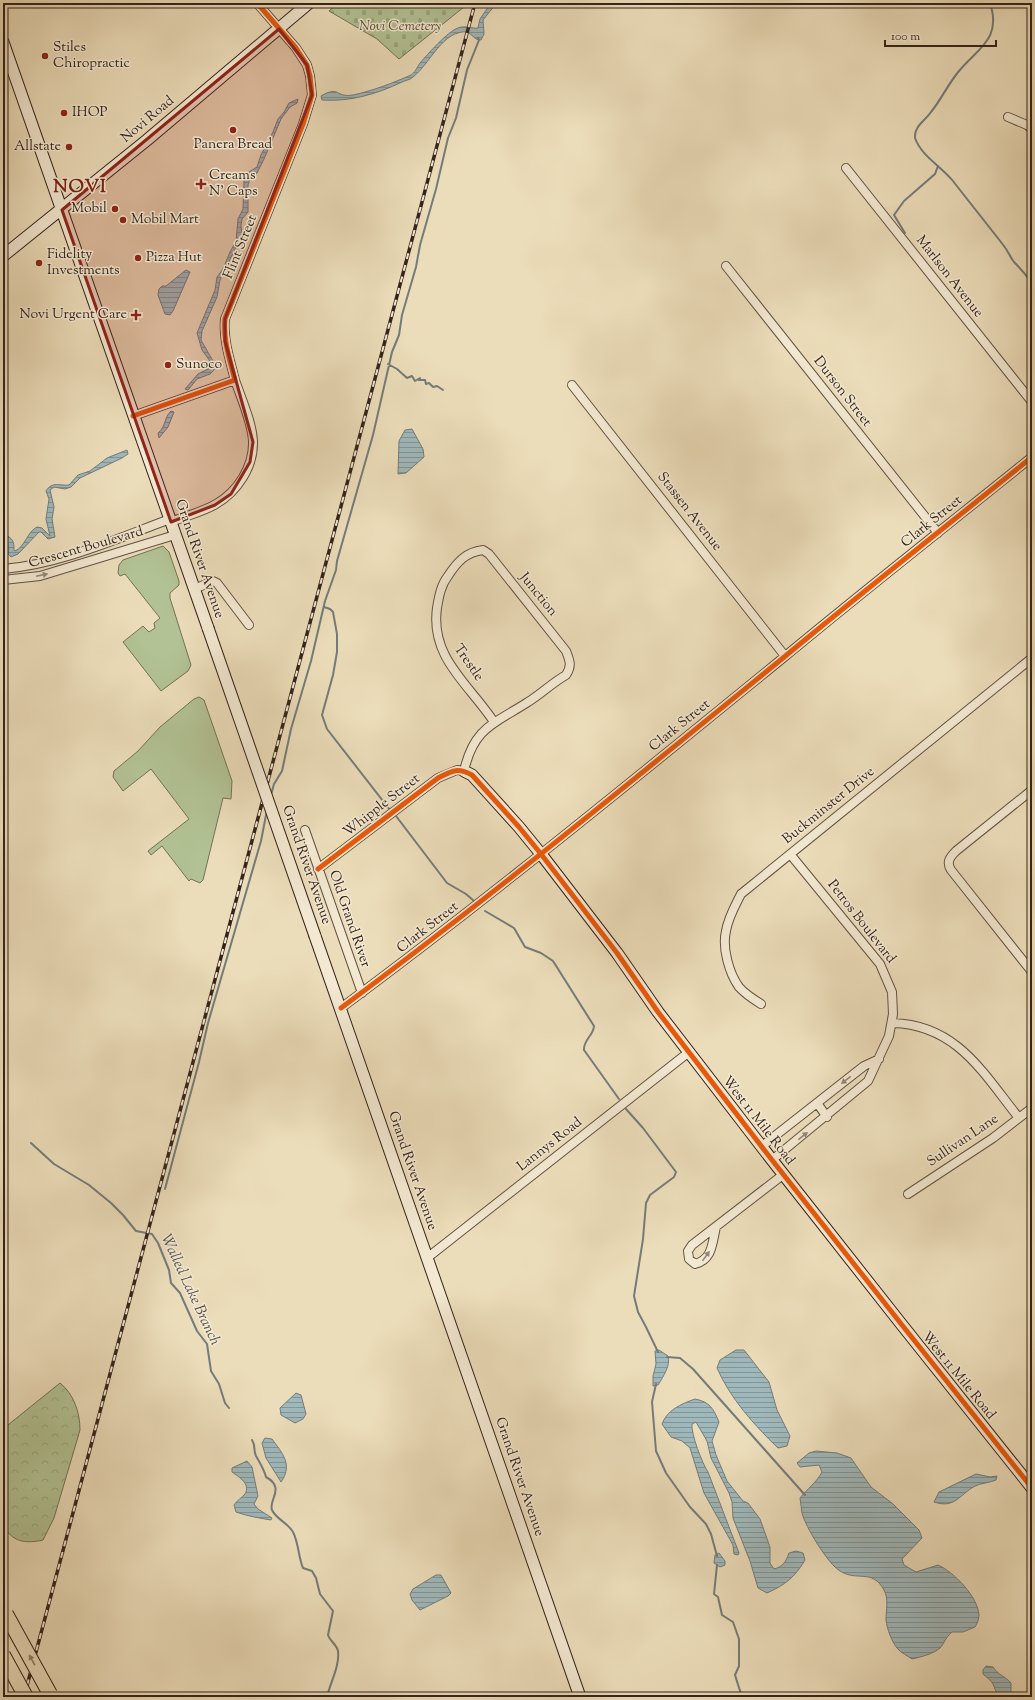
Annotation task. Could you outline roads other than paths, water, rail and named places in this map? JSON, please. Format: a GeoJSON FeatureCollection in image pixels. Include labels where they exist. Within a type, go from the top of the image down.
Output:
{"type":"FeatureCollection","features":[{"type":"Feature","properties":{"kind":"highway"},"geometry":{"type":"LineString","coordinates":[[6,1614],[50,1694]]}},
{"type":"Feature","properties":{"kind":"highway"},"geometry":{"type":"LineString","coordinates":[[3,1655],[26,1697]]}},
{"type":"Feature","properties":{"kind":"main road","name":"Novi Road"},"geometry":{"type":"LineString","coordinates":[[3,256],[62,210],[309,3]]}},
{"type":"Feature","properties":{"kind":"main road","name":"Grand River Avenue"},"geometry":{"type":"LineString","coordinates":[[3,42],[580,1697]]}},
{"type":"Feature","properties":{"kind":"main road","name":"West 11 Mile Road"},"geometry":{"type":"LineString","coordinates":[[464,771],[472,776],[519,827],[541,854],[617,953],[658,1012],[772,1160],[897,1320],[1032,1488]]}},
{"type":"Feature","properties":{"kind":"street","name":"Flint Street"},"geometry":{"type":"LineString","coordinates":[[170,520],[215,505],[231,494],[243,479],[250,462],[253,442],[225,340],[225,319],[312,99],[312,84],[307,65],[296,48],[257,3]]}},
{"type":"Feature","properties":{"kind":"street"},"geometry":{"type":"LineString","coordinates":[[1008,117],[1027,125],[1032,129]]}},
{"type":"Feature","properties":{"kind":"street","name":"Marlson Avenue"},"geometry":{"type":"LineString","coordinates":[[846,168],[1032,402]]}},
{"type":"Feature","properties":{"kind":"street","name":"Durson Street"},"geometry":{"type":"LineString","coordinates":[[726,266],[938,533]]}},
{"type":"Feature","properties":{"kind":"street"},"geometry":{"type":"LineString","coordinates":[[133,416],[235,380]]}},
{"type":"Feature","properties":{"kind":"street","name":"Stassen Avenue"},"geometry":{"type":"LineString","coordinates":[[572,385],[785,656]]}},
{"type":"Feature","properties":{"kind":"street","name":"Clark Street"},"geometry":{"type":"LineString","coordinates":[[341,1008],[426,945],[541,854],[1032,457]]}},
{"type":"Feature","properties":{"kind":"street","name":"Crescent Boulevard"},"geometry":{"type":"LineString","coordinates":[[3,569],[31,566],[54,560],[170,520]]}},
{"type":"Feature","properties":{"kind":"street","name":"Crescent Boulevard"},"geometry":{"type":"LineString","coordinates":[[3,580],[22,579],[48,574],[175,535]]}},
{"type":"Feature","properties":{"kind":"street","name":"Junction"},"geometry":{"type":"LineString","coordinates":[[470,553],[483,550],[488,554],[566,651],[571,662],[569,671],[566,675],[529,702],[494,722]]}},
{"type":"Feature","properties":{"kind":"street","name":"Trestle"},"geometry":{"type":"LineString","coordinates":[[470,553],[459,561],[444,581],[439,595],[436,616],[438,638],[443,654],[494,722]]}},
{"type":"Feature","properties":{"kind":"street"},"geometry":{"type":"LineString","coordinates":[[194,589],[213,581],[217,583],[249,626]]}},
{"type":"Feature","properties":{"kind":"street","name":"Buckminster Drive"},"geometry":{"type":"LineString","coordinates":[[761,1004],[748,996],[739,986],[730,970],[726,948],[725,932],[729,918],[741,894],[1032,658]]}},
{"type":"Feature","properties":{"kind":"street"},"geometry":{"type":"LineString","coordinates":[[464,771],[472,745],[478,736],[494,722]]}},
{"type":"Feature","properties":{"kind":"street","name":"Whipple Street"},"geometry":{"type":"LineString","coordinates":[[318,869],[438,778],[457,770],[464,771]]}},
{"type":"Feature","properties":{"kind":"street"},"geometry":{"type":"LineString","coordinates":[[1031,969],[951,870],[948,864],[951,857],[956,852],[1032,790]]}},
{"type":"Feature","properties":{"kind":"street","name":"Old Grand River"},"geometry":{"type":"LineString","coordinates":[[305,830],[362,993]]}},
{"type":"Feature","properties":{"kind":"street","name":"Petros Boulevard"},"geometry":{"type":"LineString","coordinates":[[772,1160],[827,1117],[868,1081],[889,1036],[892,1023],[892,992],[880,964],[790,854]]}},
{"type":"Feature","properties":{"kind":"street"},"geometry":{"type":"LineString","coordinates":[[892,1023],[924,1028],[949,1040],[972,1060],[1019,1118]]}},
{"type":"Feature","properties":{"kind":"street","name":"Lannys Road"},"geometry":{"type":"LineString","coordinates":[[427,1258],[689,1052]]}},
{"type":"Feature","properties":{"kind":"street"},"geometry":{"type":"LineString","coordinates":[[762,1146],[864,1066],[879,1059]]}},
{"type":"Feature","properties":{"kind":"street"},"geometry":{"type":"LineString","coordinates":[[817,1103],[827,1117]]}},
{"type":"Feature","properties":{"kind":"street","name":"Sullivan Lane"},"geometry":{"type":"LineString","coordinates":[[908,1194],[1032,1108]]}},
{"type":"Feature","properties":{"kind":"street"},"geometry":{"type":"LineString","coordinates":[[716,1227],[784,1174]]}},
{"type":"Feature","properties":{"kind":"water"},"geometry":{"type":"Polygon","coordinates":[[[491,3],[495,3],[495,5],[483,20],[484,34],[481,40],[476,39],[468,32],[451,36],[444,41],[411,79],[363,96],[343,100],[322,100],[321,96],[327,93],[335,92],[343,95],[353,95],[411,75],[432,49],[454,30],[463,27],[478,28],[480,19],[491,3]]]}},
{"type":"Feature","properties":{"kind":"water"},"geometry":{"type":"Polygon","coordinates":[[[298,99],[297,103],[290,107],[281,119],[257,173],[250,178],[248,185],[248,212],[242,219],[242,235],[220,280],[217,297],[202,331],[201,340],[213,361],[214,370],[210,374],[197,379],[188,390],[185,389],[198,374],[210,368],[210,361],[202,350],[197,333],[215,290],[217,277],[223,269],[236,241],[238,219],[243,209],[244,181],[249,172],[257,167],[278,119],[289,103],[298,99]]]}},
{"type":"Feature","properties":{"kind":"water"},"geometry":{"type":"Polygon","coordinates":[[[186,270],[190,272],[173,311],[170,315],[165,314],[158,295],[159,289],[162,286],[166,286],[186,270]]]}},
{"type":"Feature","properties":{"kind":"water"},"geometry":{"type":"Polygon","coordinates":[[[171,411],[174,412],[168,427],[159,438],[158,433],[161,431],[167,416],[171,411]]]}},
{"type":"Feature","properties":{"kind":"water"},"geometry":{"type":"Polygon","coordinates":[[[412,429],[423,449],[424,457],[406,473],[398,474],[399,441],[405,430],[412,429]]]}},
{"type":"Feature","properties":{"kind":"water"},"geometry":{"type":"Polygon","coordinates":[[[127,450],[128,454],[122,458],[80,478],[71,487],[65,489],[54,487],[50,490],[54,507],[52,519],[55,537],[48,539],[41,532],[39,532],[18,554],[11,557],[8,554],[8,544],[3,540],[3,534],[12,540],[15,551],[37,527],[42,528],[50,536],[46,519],[49,499],[46,491],[48,488],[54,485],[69,485],[78,475],[90,471],[107,458],[127,450]]]}},
{"type":"Feature","properties":{"kind":"water"},"geometry":{"type":"Polygon","coordinates":[[[659,1350],[668,1356],[669,1360],[666,1371],[658,1385],[653,1386],[653,1376],[656,1364],[655,1351],[659,1350]]]}},
{"type":"Feature","properties":{"kind":"water"},"geometry":{"type":"Polygon","coordinates":[[[736,1350],[744,1350],[769,1382],[777,1410],[790,1436],[787,1446],[778,1448],[769,1439],[743,1411],[722,1379],[717,1368],[720,1360],[736,1350]]]}},
{"type":"Feature","properties":{"kind":"water"},"geometry":{"type":"Polygon","coordinates":[[[296,1393],[301,1395],[306,1414],[303,1419],[295,1423],[281,1415],[280,1408],[296,1393]]]}},
{"type":"Feature","properties":{"kind":"water"},"geometry":{"type":"Polygon","coordinates":[[[695,1399],[708,1404],[713,1409],[717,1417],[719,1422],[712,1441],[716,1455],[727,1481],[743,1501],[748,1503],[760,1519],[770,1547],[770,1563],[774,1569],[783,1564],[789,1553],[796,1551],[803,1553],[805,1560],[793,1576],[784,1584],[767,1593],[758,1588],[750,1561],[733,1518],[732,1502],[729,1493],[711,1458],[707,1441],[696,1422],[692,1424],[695,1441],[739,1553],[738,1555],[734,1554],[733,1545],[704,1493],[690,1448],[682,1441],[671,1437],[662,1424],[664,1419],[671,1411],[680,1405],[695,1399]]]}},
{"type":"Feature","properties":{"kind":"water"},"geometry":{"type":"Polygon","coordinates":[[[265,1438],[272,1439],[285,1460],[285,1476],[281,1482],[266,1458],[262,1443],[265,1438]]]}},
{"type":"Feature","properties":{"kind":"water"},"geometry":{"type":"Polygon","coordinates":[[[816,1451],[837,1453],[851,1458],[871,1487],[893,1504],[919,1530],[922,1538],[902,1559],[904,1565],[916,1572],[938,1565],[958,1579],[970,1593],[978,1608],[979,1615],[975,1627],[963,1632],[952,1632],[940,1648],[930,1654],[912,1659],[897,1648],[887,1627],[886,1593],[879,1583],[869,1577],[852,1576],[846,1574],[835,1567],[829,1561],[818,1544],[804,1519],[800,1498],[822,1472],[819,1465],[800,1467],[797,1463],[809,1453],[816,1451]]]}},
{"type":"Feature","properties":{"kind":"water"},"geometry":{"type":"Polygon","coordinates":[[[247,1461],[252,1467],[258,1496],[254,1504],[258,1509],[272,1518],[271,1520],[236,1512],[234,1505],[245,1494],[246,1487],[243,1481],[232,1472],[232,1468],[247,1461]]]}},
{"type":"Feature","properties":{"kind":"water"},"geometry":{"type":"Polygon","coordinates":[[[976,1474],[990,1477],[997,1476],[996,1480],[975,1486],[952,1502],[941,1504],[934,1502],[939,1492],[976,1474]]]}},
{"type":"Feature","properties":{"kind":"water"},"geometry":{"type":"Polygon","coordinates":[[[719,1553],[725,1561],[725,1565],[720,1567],[714,1563],[715,1555],[719,1553]]]}},
{"type":"Feature","properties":{"kind":"water"},"geometry":{"type":"Polygon","coordinates":[[[436,1575],[441,1575],[451,1593],[420,1610],[412,1600],[410,1594],[413,1589],[436,1575]]]}},
{"type":"Feature","properties":{"kind":"water"},"geometry":{"type":"Polygon","coordinates":[[[986,1666],[993,1667],[1011,1683],[1011,1694],[1006,1697],[997,1693],[990,1680],[983,1674],[983,1670],[986,1666]]]}},
{"type":"Feature","properties":{"kind":"waterway"},"geometry":{"type":"LineString","coordinates":[[990,3],[993,15],[993,26],[986,42],[955,76],[935,107],[916,130],[915,138],[922,151],[953,181],[1004,246],[1014,262],[1032,283]]}},
{"type":"Feature","properties":{"kind":"waterway"},"geometry":{"type":"LineString","coordinates":[[271,795],[274,784],[282,771],[291,729],[311,661],[325,601],[336,570],[337,561],[373,435],[392,352],[399,335],[402,315],[416,267],[420,245],[436,189],[448,138],[456,118],[467,70],[479,40],[478,38]]}},
{"type":"Feature","properties":{"kind":"waterway"},"geometry":{"type":"LineString","coordinates":[[905,233],[894,215],[904,201],[935,174],[938,166]]}},
{"type":"Feature","properties":{"kind":"waterway"},"geometry":{"type":"LineString","coordinates":[[388,364],[397,369],[407,378],[412,376],[415,381],[420,378],[419,380],[425,380],[426,384],[429,383],[433,387],[437,386],[443,390]]}},
{"type":"Feature","properties":{"kind":"waterway"},"geometry":{"type":"LineString","coordinates":[[324,607],[333,612],[337,634],[337,652],[333,675],[322,715],[327,729],[390,810]]}},
{"type":"Feature","properties":{"kind":"waterway"},"geometry":{"type":"LineString","coordinates":[[165,1189],[208,1023],[261,841],[267,810]]}},
{"type":"Feature","properties":{"kind":"waterway"},"geometry":{"type":"LineString","coordinates":[[396,816],[447,883],[466,894],[474,901]]}},
{"type":"Feature","properties":{"kind":"waterway"},"geometry":{"type":"LineString","coordinates":[[485,911],[514,928],[525,947],[541,953],[553,961],[594,1026],[594,1029],[585,1043],[584,1050],[619,1099]]}},
{"type":"Feature","properties":{"kind":"waterway"},"geometry":{"type":"LineString","coordinates":[[626,1109],[643,1128],[676,1172],[674,1177],[650,1195],[646,1203],[643,1239],[634,1296],[638,1312],[658,1352]]}},
{"type":"Feature","properties":{"kind":"waterway","name":"Walled Lake Branch"},"geometry":{"type":"LineString","coordinates":[[31,1143],[54,1164],[89,1185],[111,1203],[136,1231],[152,1234],[158,1243],[169,1270],[171,1283],[180,1293],[197,1331],[207,1344],[211,1371],[219,1384],[225,1403],[229,1408]]}},
{"type":"Feature","properties":{"kind":"waterway"},"geometry":{"type":"LineString","coordinates":[[667,1357],[680,1358],[693,1369],[805,1495]]}},
{"type":"Feature","properties":{"kind":"waterway"},"geometry":{"type":"LineString","coordinates":[[656,1384],[652,1402],[656,1451],[666,1473],[690,1507],[706,1524],[711,1534],[717,1556]]}},
{"type":"Feature","properties":{"kind":"waterway","name":"Walled Lake Branch"},"geometry":{"type":"LineString","coordinates":[[252,1440],[255,1454],[266,1477],[275,1485],[276,1490],[271,1506],[272,1510],[276,1516],[293,1532],[303,1568],[312,1571],[316,1578],[320,1594],[333,1611],[328,1635],[338,1651],[338,1663],[327,1697]]}},
{"type":"Feature","properties":{"kind":"waterway"},"geometry":{"type":"LineString","coordinates":[[717,1565],[714,1594],[718,1597],[722,1615],[733,1622],[739,1639],[739,1666],[735,1675],[742,1697]]}},
{"type":"Feature","properties":{"kind":"railway"},"geometry":{"type":"LineString","coordinates":[[24,1697],[475,3]]}},
{"type":"Feature","properties":{"kind":"place","name":"Stiles Chiropractic"},"geometry":{"type":"Point","coordinates":[45,56]}},
{"type":"Feature","properties":{"kind":"place","name":"IHOP"},"geometry":{"type":"Point","coordinates":[64,113]}},
{"type":"Feature","properties":{"kind":"place","name":"Panera Bread"},"geometry":{"type":"Point","coordinates":[233,130]}},
{"type":"Feature","properties":{"kind":"place","name":"Allstate"},"geometry":{"type":"Point","coordinates":[69,147]}},
{"type":"Feature","properties":{"kind":"place","name":"Creams N' Caps"},"geometry":{"type":"Point","coordinates":[201,184]}},
{"type":"Feature","properties":{"kind":"place","name":"Mobil"},"geometry":{"type":"Point","coordinates":[115,209]}},
{"type":"Feature","properties":{"kind":"place","name":"Mobil Mart"},"geometry":{"type":"Point","coordinates":[123,220]}},
{"type":"Feature","properties":{"kind":"place","name":"Pizza Hut"},"geometry":{"type":"Point","coordinates":[138,258]}},
{"type":"Feature","properties":{"kind":"place","name":"Fidelity Investments"},"geometry":{"type":"Point","coordinates":[39,263]}},
{"type":"Feature","properties":{"kind":"place","name":"Novi Urgent Care"},"geometry":{"type":"Point","coordinates":[136,315]}},
{"type":"Feature","properties":{"kind":"place","name":"Sunoco"},"geometry":{"type":"Point","coordinates":[168,365]}},
{"type":"Feature","properties":{"kind":"district","name":"NOVI"},"geometry":{"type":"Point","coordinates":[80,188]}},
{"type":"Feature","properties":{"kind":"park label","name":"Novi Cemetery"},"geometry":{"type":"Point","coordinates":[400,27]}}]}
